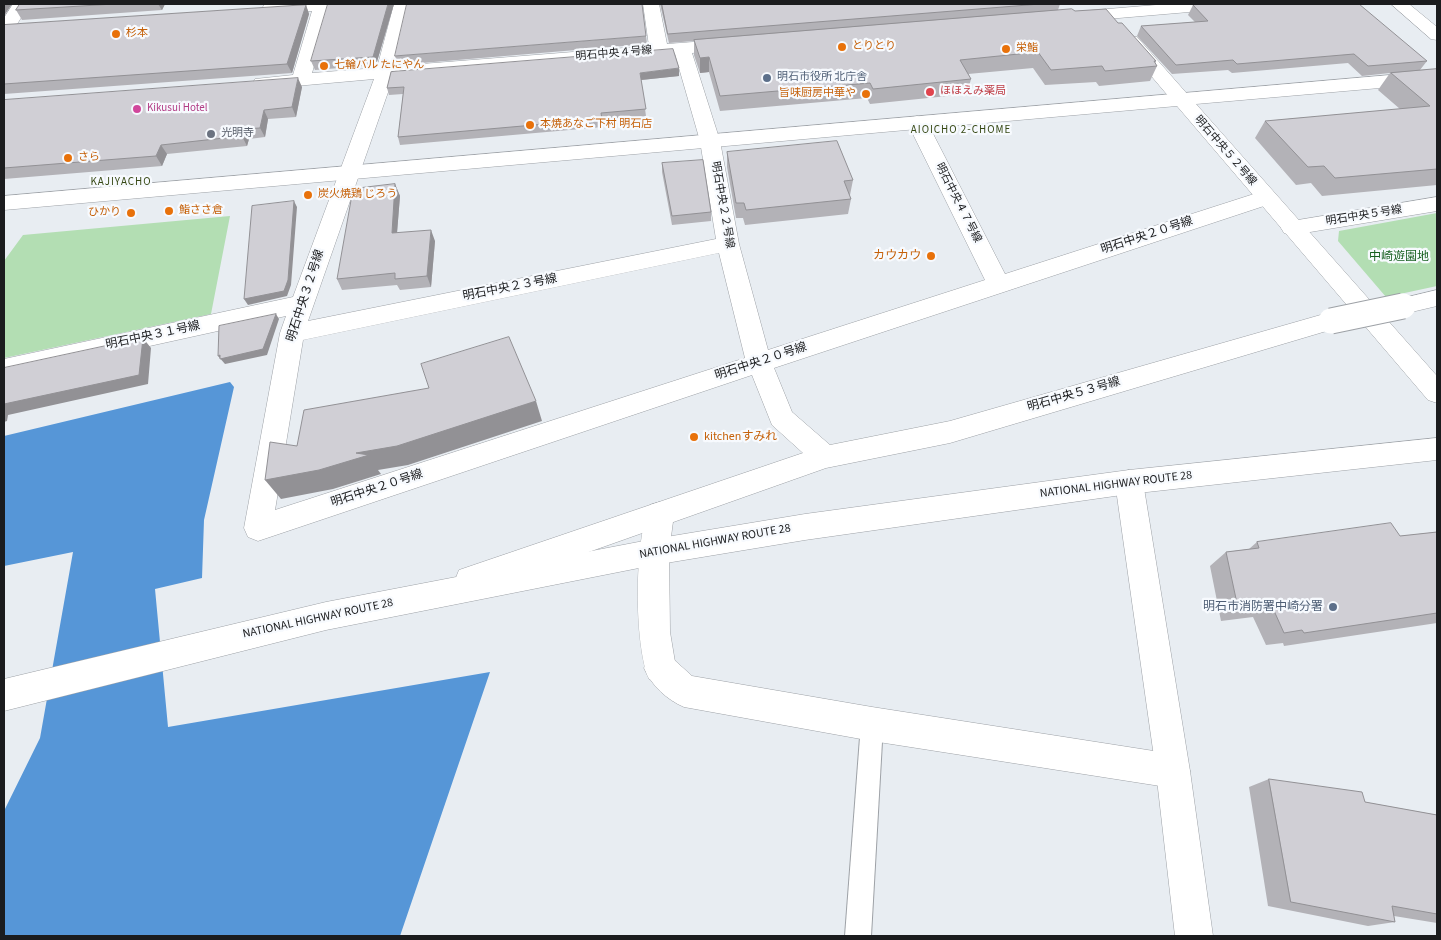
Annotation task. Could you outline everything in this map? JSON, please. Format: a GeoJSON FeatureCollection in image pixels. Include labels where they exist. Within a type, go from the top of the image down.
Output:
{"type":"FeatureCollection","features":[{"type":"Feature","properties":{"kind":"main road"},"geometry":{"type":"LineString","coordinates":[[5,28],[21,5],[38,4]]}},
{"type":"Feature","properties":{"kind":"main road"},"geometry":{"type":"LineString","coordinates":[[254,10],[348,4]]}},
{"type":"Feature","properties":{"kind":"main road","name":"明石中央３２号線"},"geometry":{"type":"LineString","coordinates":[[258,528],[292,333],[385,73],[402,4]]}},
{"type":"Feature","properties":{"kind":"main road"},"geometry":{"type":"LineString","coordinates":[[650,4],[659,50]]}},
{"type":"Feature","properties":{"kind":"main road"},"geometry":{"type":"LineString","coordinates":[[1054,18],[1097,9],[1224,4]]}},
{"type":"Feature","properties":{"kind":"main road"},"geometry":{"type":"LineString","coordinates":[[1398,4],[1437,35]]}},
{"type":"Feature","properties":{"kind":"main road"},"geometry":{"type":"LineString","coordinates":[[301,80],[323,5]]}},
{"type":"Feature","properties":{"kind":"main road"},"geometry":{"type":"LineString","coordinates":[[1097,9],[1119,27],[1182,100]]}},
{"type":"Feature","properties":{"kind":"main road"},"geometry":{"type":"LineString","coordinates":[[5,28],[26,27]]}},
{"type":"Feature","properties":{"kind":"main road","name":"明石中央４号線"},"geometry":{"type":"LineString","coordinates":[[242,84],[751,42]]}},
{"type":"Feature","properties":{"kind":"main road","name":"明石中央２２号線"},"geometry":{"type":"LineString","coordinates":[[682,48],[710,141],[728,244],[759,362]]}},
{"type":"Feature","properties":{"kind":"main road","name":"明石中央５２号線"},"geometry":{"type":"LineString","coordinates":[[1182,100],[1437,77]]}},
{"type":"Feature","properties":{"kind":"main road"},"geometry":{"type":"LineString","coordinates":[[4,203],[1182,100]]}},
{"type":"Feature","properties":{"kind":"main road","name":"明石中央５２号線"},"geometry":{"type":"LineString","coordinates":[[1182,100],[1437,393]]}},
{"type":"Feature","properties":{"kind":"main road","name":"明石中央４７号線"},"geometry":{"type":"LineString","coordinates":[[917,122],[999,284]]}},
{"type":"Feature","properties":{"kind":"main road","name":"明石中央２０号線"},"geometry":{"type":"LineString","coordinates":[[258,528],[759,362],[1266,198]]}},
{"type":"Feature","properties":{"kind":"main road","name":"明石中央５号線"},"geometry":{"type":"LineString","coordinates":[[1292,228],[1437,204]]}},
{"type":"Feature","properties":{"kind":"main road","name":"明石中央２３号線"},"geometry":{"type":"LineString","coordinates":[[292,333],[728,244]]}},
{"type":"Feature","properties":{"kind":"main road","name":"明石中央５３号線"},"geometry":{"type":"LineString","coordinates":[[417,598],[825,457],[950,432],[1331,321],[1437,298]]}},
{"type":"Feature","properties":{"kind":"main road","name":"明石中央３１号線"},"geometry":{"type":"LineString","coordinates":[[4,368],[301,304]]}},
{"type":"Feature","properties":{"kind":"main road"},"geometry":{"type":"LineString","coordinates":[[759,362],[781,418],[825,457]]}},
{"type":"Feature","properties":{"kind":"main road","name":"NATIONAL HIGHWAY ROUTE 28"},"geometry":{"type":"LineString","coordinates":[[4,695],[214,642],[417,598],[654,552],[805,527],[1130,482],[1424,451]]}},
{"type":"Feature","properties":{"kind":"main road"},"geometry":{"type":"LineString","coordinates":[[1130,482],[1173,771],[1194,936]]}},
{"type":"Feature","properties":{"kind":"main road"},"geometry":{"type":"LineString","coordinates":[[660,514],[654,552],[654,632],[660,668],[684,691],[872,724],[1173,771]]}},
{"type":"Feature","properties":{"kind":"lane"},"geometry":{"type":"LineString","coordinates":[[858,936],[872,724]]}},
{"type":"Feature","properties":{"kind":"green space","name":"中崎遊園地"},"geometry":{"type":"Polygon","coordinates":[[[1437,213],[1437,286],[1386,297],[1338,241],[1339,231],[1437,213]]]}},
{"type":"Feature","properties":{"kind":"green space"},"geometry":{"type":"Polygon","coordinates":[[[230,216],[211,314],[4,358],[4,261],[23,235],[230,216]]]}},
{"type":"Feature","properties":{"kind":"water"},"geometry":{"type":"Polygon","coordinates":[[[230,382],[234,387],[204,520],[202,578],[155,589],[168,727],[490,672],[400,936],[4,936],[4,811],[40,738],[73,552],[4,566],[4,436],[230,382]]]}},
{"type":"Feature","properties":{"kind":"building"},"geometry":{"type":"Polygon","coordinates":[[[20,4],[114,4],[16,10],[20,4]]]}},
{"type":"Feature","properties":{"kind":"building"},"geometry":{"type":"Polygon","coordinates":[[[328,4],[388,4],[373,57],[311,61],[328,4]]]}},
{"type":"Feature","properties":{"kind":"building"},"geometry":{"type":"Polygon","coordinates":[[[407,4],[642,4],[646,36],[395,56],[407,4]]]}},
{"type":"Feature","properties":{"kind":"building"},"geometry":{"type":"Polygon","coordinates":[[[662,4],[1040,4],[668,34],[662,4]]]}},
{"type":"Feature","properties":{"kind":"building"},"geometry":{"type":"Polygon","coordinates":[[[1359,4],[1427,61],[1368,66],[1354,54],[1237,64],[1233,60],[1176,65],[1141,26],[1208,21],[1193,5],[1359,4]]]}},
{"type":"Feature","properties":{"kind":"building"},"geometry":{"type":"Polygon","coordinates":[[[306,5],[287,64],[4,84],[4,25],[306,5]]]}},
{"type":"Feature","properties":{"kind":"building"},"geometry":{"type":"Polygon","coordinates":[[[1072,9],[1075,11],[1106,9],[1118,23],[1122,23],[1156,61],[1154,61],[1157,66],[1105,71],[1102,66],[1051,70],[1038,52],[960,60],[971,79],[873,89],[870,83],[720,96],[709,57],[700,58],[694,40],[1072,9]]]}},
{"type":"Feature","properties":{"kind":"building"},"geometry":{"type":"Polygon","coordinates":[[[673,49],[679,68],[640,73],[646,109],[601,113],[602,119],[398,137],[404,87],[387,88],[391,72],[673,49]]]}},
{"type":"Feature","properties":{"kind":"building"},"geometry":{"type":"Polygon","coordinates":[[[1437,69],[1437,169],[1335,178],[1324,166],[1308,167],[1265,121],[1430,106],[1391,73],[1437,69]]]}},
{"type":"Feature","properties":{"kind":"building"},"geometry":{"type":"Polygon","coordinates":[[[298,78],[292,107],[264,110],[260,128],[244,129],[242,136],[161,145],[156,156],[4,168],[4,100],[298,78]]]}},
{"type":"Feature","properties":{"kind":"building"},"geometry":{"type":"Polygon","coordinates":[[[837,141],[853,180],[844,181],[851,199],[746,210],[744,203],[736,203],[727,152],[837,141]]]}},
{"type":"Feature","properties":{"kind":"building"},"geometry":{"type":"Polygon","coordinates":[[[703,160],[711,212],[672,216],[662,163],[703,160]]]}},
{"type":"Feature","properties":{"kind":"building"},"geometry":{"type":"Polygon","coordinates":[[[395,184],[392,233],[431,230],[427,276],[395,279],[395,273],[337,279],[353,189],[395,184]]]}},
{"type":"Feature","properties":{"kind":"building"},"geometry":{"type":"Polygon","coordinates":[[[294,201],[288,280],[284,291],[244,299],[252,206],[294,201]]]}},
{"type":"Feature","properties":{"kind":"building"},"geometry":{"type":"Polygon","coordinates":[[[276,314],[263,349],[220,359],[220,355],[218,356],[219,326],[276,314]]]}},
{"type":"Feature","properties":{"kind":"building"},"geometry":{"type":"Polygon","coordinates":[[[509,337],[536,401],[397,446],[356,453],[369,455],[319,470],[265,480],[270,442],[297,446],[304,410],[429,388],[421,364],[509,337]]]}},
{"type":"Feature","properties":{"kind":"building"},"geometry":{"type":"Polygon","coordinates":[[[143,338],[139,375],[4,404],[4,368],[143,338]]]}},
{"type":"Feature","properties":{"kind":"building"},"geometry":{"type":"Polygon","coordinates":[[[1391,523],[1400,536],[1437,532],[1437,613],[1304,633],[1302,630],[1284,633],[1271,604],[1238,608],[1226,552],[1259,548],[1257,542],[1391,523]]]}},
{"type":"Feature","properties":{"kind":"building"},"geometry":{"type":"Polygon","coordinates":[[[1269,779],[1362,792],[1365,802],[1437,815],[1437,914],[1392,906],[1395,922],[1291,902],[1269,779]]]}},
{"type":"Feature","properties":{"kind":"place","name":"杉本"},"geometry":{"type":"Point","coordinates":[116,34]}},
{"type":"Feature","properties":{"kind":"place","name":"とりとり"},"geometry":{"type":"Point","coordinates":[842,47]}},
{"type":"Feature","properties":{"kind":"place","name":"栄鮨"},"geometry":{"type":"Point","coordinates":[1006,49]}},
{"type":"Feature","properties":{"kind":"place","name":"七輪バル たにやん"},"geometry":{"type":"Point","coordinates":[324,66]}},
{"type":"Feature","properties":{"kind":"place","name":"明石市役所 北庁舎"},"geometry":{"type":"Point","coordinates":[767,78]}},
{"type":"Feature","properties":{"kind":"place","name":"ほほえみ薬局"},"geometry":{"type":"Point","coordinates":[930,92]}},
{"type":"Feature","properties":{"kind":"place","name":"旨味厨房中華や"},"geometry":{"type":"Point","coordinates":[866,94]}},
{"type":"Feature","properties":{"kind":"place","name":"Kikusui Hotel"},"geometry":{"type":"Point","coordinates":[137,109]}},
{"type":"Feature","properties":{"kind":"place","name":"本焼あなご下村 明石店"},"geometry":{"type":"Point","coordinates":[530,125]}},
{"type":"Feature","properties":{"kind":"place","name":"光明寺"},"geometry":{"type":"Point","coordinates":[211,134]}},
{"type":"Feature","properties":{"kind":"place","name":"さら"},"geometry":{"type":"Point","coordinates":[68,158]}},
{"type":"Feature","properties":{"kind":"place","name":"炭火焼鶏 じろう"},"geometry":{"type":"Point","coordinates":[308,195]}},
{"type":"Feature","properties":{"kind":"place","name":"鮨ささ倉"},"geometry":{"type":"Point","coordinates":[169,211]}},
{"type":"Feature","properties":{"kind":"place","name":"ひかり"},"geometry":{"type":"Point","coordinates":[131,213]}},
{"type":"Feature","properties":{"kind":"place","name":"カウカウ"},"geometry":{"type":"Point","coordinates":[931,256]}},
{"type":"Feature","properties":{"kind":"place","name":"kitchenすみれ"},"geometry":{"type":"Point","coordinates":[694,437]}},
{"type":"Feature","properties":{"kind":"place","name":"明石市消防署中崎分署"},"geometry":{"type":"Point","coordinates":[1333,607]}},
{"type":"Feature","properties":{"kind":"district","name":"AIOICHO 2-CHOME"},"geometry":{"type":"Point","coordinates":[961,131]}},
{"type":"Feature","properties":{"kind":"district","name":"KAJIYACHO"},"geometry":{"type":"Point","coordinates":[121,183]}}]}
